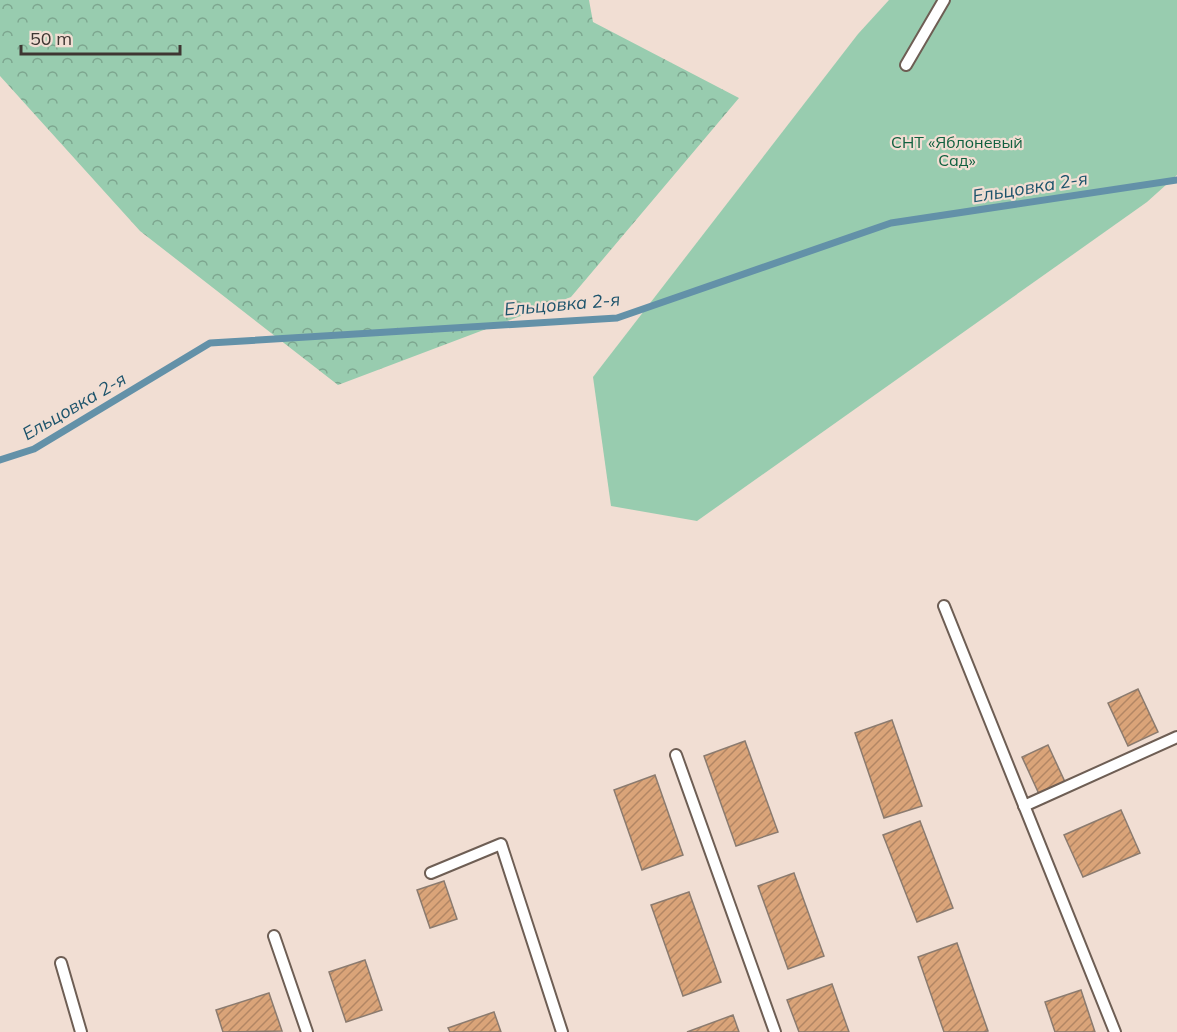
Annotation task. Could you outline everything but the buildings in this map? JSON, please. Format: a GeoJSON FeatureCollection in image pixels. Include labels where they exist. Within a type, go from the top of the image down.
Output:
{"type":"FeatureCollection","features":[{"type":"Feature","properties":{"kind":"lane"},"geometry":{"type":"LineString","coordinates":[[906,65],[944,0]]}},
{"type":"Feature","properties":{"kind":"lane"},"geometry":{"type":"LineString","coordinates":[[944,606],[1115,1032]]}},
{"type":"Feature","properties":{"kind":"lane"},"geometry":{"type":"LineString","coordinates":[[1024,806],[1177,737]]}},
{"type":"Feature","properties":{"kind":"lane"},"geometry":{"type":"LineString","coordinates":[[676,756],[775,1032]]}},
{"type":"Feature","properties":{"kind":"lane"},"geometry":{"type":"LineString","coordinates":[[431,873],[501,844],[562,1032]]}},
{"type":"Feature","properties":{"kind":"lane"},"geometry":{"type":"LineString","coordinates":[[273,936],[307,1032]]}},
{"type":"Feature","properties":{"kind":"lane"},"geometry":{"type":"LineString","coordinates":[[61,963],[81,1032]]}},
{"type":"Feature","properties":{"kind":"green space"},"geometry":{"type":"Polygon","coordinates":[[[0,0],[589,0],[593,22],[739,98],[571,297],[338,385],[140,231],[0,76],[0,0]]]}},
{"type":"Feature","properties":{"kind":"green space","name":"СНТ «Яблоневый Сад»"},"geometry":{"type":"Polygon","coordinates":[[[889,0],[1177,0],[1177,175],[1147,202],[697,521],[611,506],[593,377],[858,34],[889,0]]]}},
{"type":"Feature","properties":{"kind":"waterway","name":"Ельцовка 2-я"},"geometry":{"type":"LineString","coordinates":[[0,460],[34,449],[210,343],[617,318],[891,223],[1177,180]]}}]}
